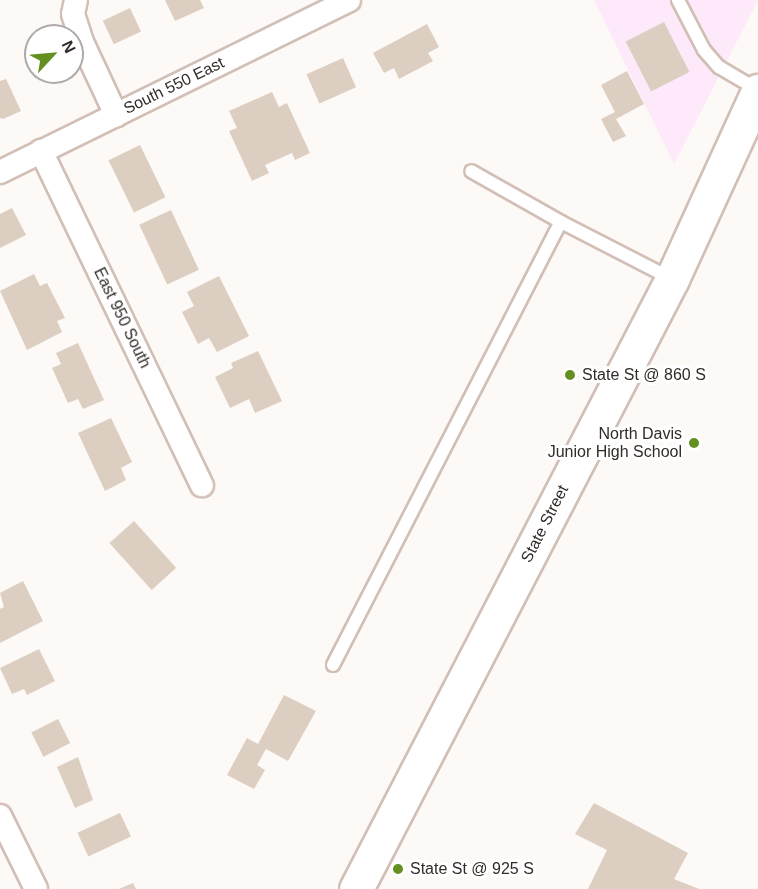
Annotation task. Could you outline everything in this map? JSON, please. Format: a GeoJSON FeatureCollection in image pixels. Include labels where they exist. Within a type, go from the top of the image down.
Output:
{"type":"FeatureCollection","features":[{"type":"Feature","properties":{"kind":"main road","name":"State Street"},"geometry":{"type":"LineString","coordinates":[[356,889],[672,279],[758,91]]}},
{"type":"Feature","properties":{"kind":"street"},"geometry":{"type":"LineString","coordinates":[[76,0],[74,14],[82,42],[116,115]]}},
{"type":"Feature","properties":{"kind":"street","name":"South 550 East"},"geometry":{"type":"LineString","coordinates":[[0,172],[349,0]]}},
{"type":"Feature","properties":{"kind":"street","name":"East 950 South"},"geometry":{"type":"LineString","coordinates":[[41,151],[202,485]]}},
{"type":"Feature","properties":{"kind":"street"},"geometry":{"type":"LineString","coordinates":[[1,821],[36,889]]}},
{"type":"Feature","properties":{"kind":"lane"},"geometry":{"type":"LineString","coordinates":[[678,0],[704,50],[719,67],[758,91]]}},
{"type":"Feature","properties":{"kind":"lane"},"geometry":{"type":"LineString","coordinates":[[471,171],[561,222],[672,279]]}},
{"type":"Feature","properties":{"kind":"lane"},"geometry":{"type":"LineString","coordinates":[[333,665],[561,222]]}},
{"type":"Feature","properties":{"kind":"shaded area"},"geometry":{"type":"Polygon","coordinates":[[[594,0],[758,0],[674,164],[594,0]]]}},
{"type":"Feature","properties":{"kind":"building"},"geometry":{"type":"Polygon","coordinates":[[[165,0],[200,0],[204,8],[175,21],[165,0]]]}},
{"type":"Feature","properties":{"kind":"building"},"geometry":{"type":"Polygon","coordinates":[[[130,8],[141,32],[114,44],[103,21],[130,8]]]}},
{"type":"Feature","properties":{"kind":"building"},"geometry":{"type":"Polygon","coordinates":[[[664,22],[689,72],[651,91],[626,42],[664,22]]]}},
{"type":"Feature","properties":{"kind":"building"},"geometry":{"type":"Polygon","coordinates":[[[427,24],[439,47],[428,53],[433,61],[399,79],[394,68],[384,73],[373,53],[427,24]]]}},
{"type":"Feature","properties":{"kind":"building"},"geometry":{"type":"Polygon","coordinates":[[[343,58],[356,87],[319,104],[306,74],[343,58]]]}},
{"type":"Feature","properties":{"kind":"building"},"geometry":{"type":"Polygon","coordinates":[[[627,71],[644,104],[616,119],[626,136],[613,142],[601,119],[615,112],[601,85],[627,71]]]}},
{"type":"Feature","properties":{"kind":"building"},"geometry":{"type":"Polygon","coordinates":[[[6,79],[21,111],[3,119],[0,118],[0,81],[6,79]]]}},
{"type":"Feature","properties":{"kind":"building"},"geometry":{"type":"Polygon","coordinates":[[[272,92],[279,107],[287,103],[310,153],[295,160],[292,153],[265,165],[269,173],[252,181],[229,131],[237,128],[229,111],[272,92]]]}},
{"type":"Feature","properties":{"kind":"building"},"geometry":{"type":"Polygon","coordinates":[[[140,145],[165,197],[134,212],[109,160],[140,145]]]}},
{"type":"Feature","properties":{"kind":"building"},"geometry":{"type":"Polygon","coordinates":[[[12,208],[26,235],[0,248],[0,214],[12,208]]]}},
{"type":"Feature","properties":{"kind":"building"},"geometry":{"type":"Polygon","coordinates":[[[171,210],[199,270],[167,285],[139,225],[171,210]]]}},
{"type":"Feature","properties":{"kind":"building"},"geometry":{"type":"Polygon","coordinates":[[[34,274],[40,286],[47,283],[65,318],[57,321],[62,332],[27,350],[0,291],[34,274]]]}},
{"type":"Feature","properties":{"kind":"building"},"geometry":{"type":"Polygon","coordinates":[[[219,276],[249,336],[217,352],[209,338],[198,344],[182,312],[194,306],[187,292],[219,276]]]}},
{"type":"Feature","properties":{"kind":"building"},"geometry":{"type":"Polygon","coordinates":[[[78,343],[104,400],[83,409],[78,399],[68,403],[52,368],[61,364],[56,353],[78,343]]]}},
{"type":"Feature","properties":{"kind":"building"},"geometry":{"type":"Polygon","coordinates":[[[258,351],[282,401],[255,413],[249,399],[230,408],[215,377],[233,368],[231,363],[258,351]]]}},
{"type":"Feature","properties":{"kind":"building"},"geometry":{"type":"Polygon","coordinates":[[[111,418],[132,462],[121,468],[126,480],[105,491],[78,433],[111,418]]]}},
{"type":"Feature","properties":{"kind":"building"},"geometry":{"type":"Polygon","coordinates":[[[134,521],[176,568],[152,590],[109,543],[134,521]]]}},
{"type":"Feature","properties":{"kind":"building"},"geometry":{"type":"Polygon","coordinates":[[[23,581],[43,621],[0,643],[0,609],[4,607],[0,593],[23,581]]]}},
{"type":"Feature","properties":{"kind":"building"},"geometry":{"type":"Polygon","coordinates":[[[39,649],[55,681],[27,695],[24,689],[12,694],[0,668],[39,649]]]}},
{"type":"Feature","properties":{"kind":"building"},"geometry":{"type":"Polygon","coordinates":[[[284,695],[316,711],[288,761],[266,749],[257,765],[265,770],[254,789],[227,775],[247,738],[258,744],[284,695]]]}},
{"type":"Feature","properties":{"kind":"building"},"geometry":{"type":"Polygon","coordinates":[[[58,719],[70,743],[44,757],[31,733],[58,719]]]}},
{"type":"Feature","properties":{"kind":"building"},"geometry":{"type":"Polygon","coordinates":[[[78,757],[93,800],[75,808],[57,767],[78,757]]]}},
{"type":"Feature","properties":{"kind":"building"},"geometry":{"type":"Polygon","coordinates":[[[594,803],[688,853],[674,879],[699,889],[588,889],[607,850],[575,834],[594,803]]]}},
{"type":"Feature","properties":{"kind":"building"},"geometry":{"type":"Polygon","coordinates":[[[120,813],[131,837],[88,856],[77,833],[120,813]]]}},
{"type":"Feature","properties":{"kind":"building"},"geometry":{"type":"Polygon","coordinates":[[[133,883],[136,889],[119,889],[133,883]]]}},
{"type":"Feature","properties":{"kind":"place","name":"State St @ 860 S"},"geometry":{"type":"Point","coordinates":[570,375]}},
{"type":"Feature","properties":{"kind":"place","name":"North Davis Junior High School"},"geometry":{"type":"Point","coordinates":[694,443]}},
{"type":"Feature","properties":{"kind":"place","name":"State St @ 925 S"},"geometry":{"type":"Point","coordinates":[398,869]}}]}
